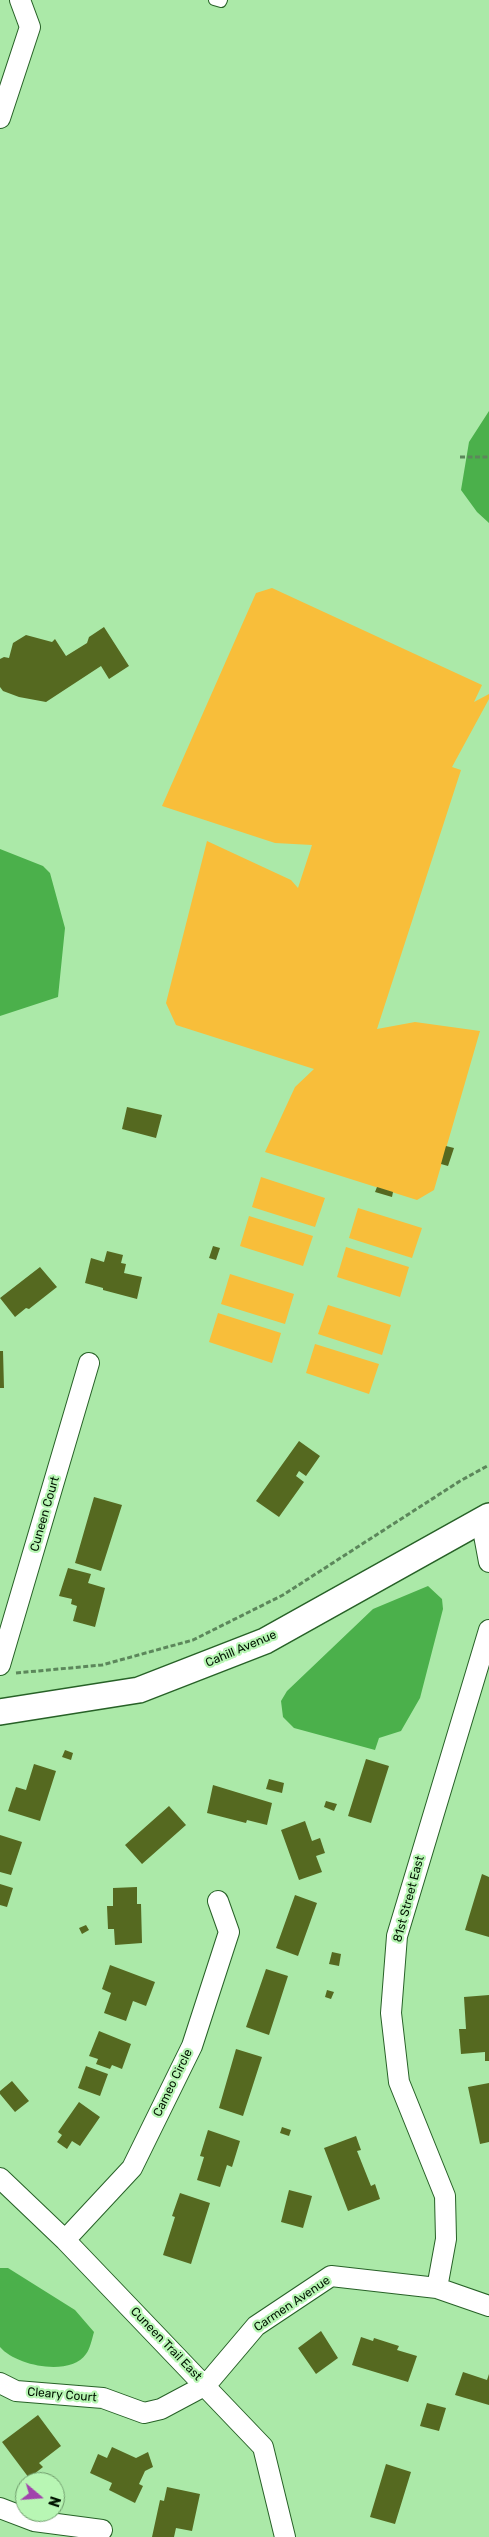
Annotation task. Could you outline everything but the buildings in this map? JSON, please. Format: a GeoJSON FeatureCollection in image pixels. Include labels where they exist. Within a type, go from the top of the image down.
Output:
{"type":"FeatureCollection","features":[{"type":"Feature","properties":{"kind":"street"},"geometry":{"type":"LineString","coordinates":[[0,118],[30,27],[20,0]]}},
{"type":"Feature","properties":{"kind":"street","name":"Cuneen Court"},"geometry":{"type":"LineString","coordinates":[[5,1669],[89,1363]]}},
{"type":"Feature","properties":{"kind":"street"},"geometry":{"type":"LineString","coordinates":[[485,1517],[489,1562]]}},
{"type":"Feature","properties":{"kind":"street","name":"Cahill Avenue"},"geometry":{"type":"LineString","coordinates":[[0,1712],[139,1690],[265,1641],[485,1517]]}},
{"type":"Feature","properties":{"kind":"street","name":"81st Street East"},"geometry":{"type":"LineString","coordinates":[[437,2288],[446,2239],[445,2196],[399,2082],[391,2013],[396,1936],[489,1630]]}},
{"type":"Feature","properties":{"kind":"street","name":"Cameo Circle"},"geometry":{"type":"LineString","coordinates":[[65,2240],[132,2168],[192,2046],[228,1932],[218,1901]]}},
{"type":"Feature","properties":{"kind":"street","name":"Cuneen Trail East"},"geometry":{"type":"LineString","coordinates":[[0,2178],[65,2240],[206,2385],[263,2447],[284,2537]]}},
{"type":"Feature","properties":{"kind":"street","name":"Carmen Avenue"},"geometry":{"type":"LineString","coordinates":[[206,2385],[256,2326],[331,2276],[437,2288],[489,2306]]}},
{"type":"Feature","properties":{"kind":"street","name":"Cleary Court"},"geometry":{"type":"LineString","coordinates":[[2,2386],[16,2391],[103,2398],[144,2413],[162,2409],[180,2401],[206,2385]]}},
{"type":"Feature","properties":{"kind":"street"},"geometry":{"type":"LineString","coordinates":[[0,2508],[34,2521],[102,2530]]}},
{"type":"Feature","properties":{"kind":"lane"},"geometry":{"type":"LineString","coordinates":[[214,0],[221,2],[222,0]]}},
{"type":"Feature","properties":{"kind":"path"},"geometry":{"type":"LineString","coordinates":[[460,457],[489,457]]}},
{"type":"Feature","properties":{"kind":"path"},"geometry":{"type":"LineString","coordinates":[[5,1669],[102,1665],[193,1640],[283,1595],[460,1481],[489,1466]]}},
{"type":"Feature","properties":{"kind":"shaded area"},"geometry":{"type":"Polygon","coordinates":[[[489,411],[489,523],[477,512],[461,490],[469,442],[489,411]]]}},
{"type":"Feature","properties":{"kind":"shaded area"},"geometry":{"type":"Polygon","coordinates":[[[272,588],[482,685],[474,702],[489,694],[489,699],[452,767],[461,770],[377,1029],[415,1022],[480,1031],[434,1190],[417,1200],[265,1152],[295,1087],[314,1069],[176,1025],[166,1003],[207,841],[291,880],[298,888],[312,845],[275,843],[162,806],[256,593],[272,588]]]}},
{"type":"Feature","properties":{"kind":"shaded area"},"geometry":{"type":"Polygon","coordinates":[[[0,849],[43,866],[50,873],[65,928],[58,997],[0,1016],[0,849]]]}},
{"type":"Feature","properties":{"kind":"shaded area"},"geometry":{"type":"Polygon","coordinates":[[[261,1177],[325,1198],[315,1227],[252,1207],[261,1177]]]}},
{"type":"Feature","properties":{"kind":"shaded area"},"geometry":{"type":"Polygon","coordinates":[[[358,1208],[422,1228],[412,1258],[349,1238],[358,1208]]]}},
{"type":"Feature","properties":{"kind":"shaded area"},"geometry":{"type":"Polygon","coordinates":[[[249,1216],[313,1236],[303,1266],[240,1246],[249,1216]]]}},
{"type":"Feature","properties":{"kind":"shaded area"},"geometry":{"type":"Polygon","coordinates":[[[346,1247],[409,1267],[400,1297],[337,1277],[346,1247]]]}},
{"type":"Feature","properties":{"kind":"shaded area"},"geometry":{"type":"Polygon","coordinates":[[[230,1274],[294,1294],[285,1324],[221,1304],[230,1274]]]}},
{"type":"Feature","properties":{"kind":"shaded area"},"geometry":{"type":"Polygon","coordinates":[[[328,1305],[391,1325],[382,1355],[318,1334],[328,1305]]]}},
{"type":"Feature","properties":{"kind":"shaded area"},"geometry":{"type":"Polygon","coordinates":[[[218,1313],[281,1333],[272,1363],[209,1342],[218,1313]]]}},
{"type":"Feature","properties":{"kind":"shaded area"},"geometry":{"type":"Polygon","coordinates":[[[315,1344],[379,1364],[369,1394],[306,1373],[315,1344]]]}},
{"type":"Feature","properties":{"kind":"shaded area"},"geometry":{"type":"Polygon","coordinates":[[[428,1586],[442,1599],[443,1609],[420,1698],[401,1731],[379,1738],[375,1750],[294,1728],[283,1717],[281,1701],[287,1691],[373,1609],[428,1586]]]}},
{"type":"Feature","properties":{"kind":"shaded area"},"geometry":{"type":"Polygon","coordinates":[[[0,2268],[8,2268],[75,2310],[94,2332],[86,2354],[78,2361],[68,2365],[56,2367],[43,2366],[30,2364],[18,2359],[0,2347],[0,2268]]]}}]}
